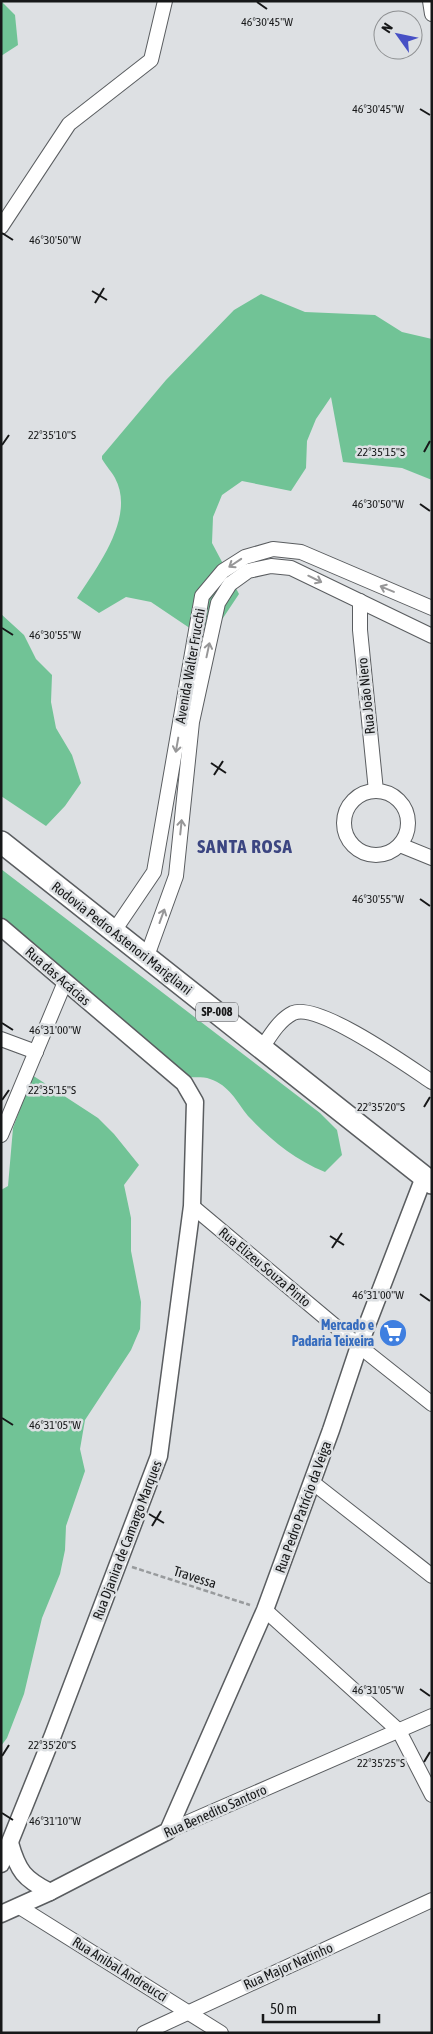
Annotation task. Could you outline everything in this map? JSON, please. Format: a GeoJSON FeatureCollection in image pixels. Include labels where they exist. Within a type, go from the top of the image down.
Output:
{"type":"FeatureCollection","features":[{"type":"Feature","properties":{"kind":"main road","name":"Rodovia Pedro Astenori Marigliani"},"geometry":{"type":"LineString","coordinates":[[1,842],[428,1180]]}},
{"type":"Feature","properties":{"kind":"street"},"geometry":{"type":"LineString","coordinates":[[1,227],[69,124],[151,60],[165,1]]}},
{"type":"Feature","properties":{"kind":"street"},"geometry":{"type":"LineString","coordinates":[[430,1],[432,14]]}},
{"type":"Feature","properties":{"kind":"street","name":"Avenida Walter Frucchi"},"geometry":{"type":"LineString","coordinates":[[154,872],[202,596],[223,572],[245,557],[273,549],[300,552],[432,608]]}},
{"type":"Feature","properties":{"kind":"street","name":"Avenida Walter Frucchi"},"geometry":{"type":"LineString","coordinates":[[147,956],[176,876],[192,722],[218,603],[230,584],[248,571],[271,566],[291,568],[432,636]]}},
{"type":"Feature","properties":{"kind":"street","name":"Rua João Niero"},"geometry":{"type":"LineString","coordinates":[[360,602],[360,630],[376,791]]}},
{"type":"Feature","properties":{"kind":"street"},"geometry":{"type":"LineString","coordinates":[[376,791],[392,795],[404,808],[407,816],[406,836],[400,845],[382,855],[371,855],[361,852],[352,846],[346,837],[344,826],[349,806],[356,798],[365,793],[376,791]]}},
{"type":"Feature","properties":{"kind":"street"},"geometry":{"type":"LineString","coordinates":[[400,845],[432,858]]}},
{"type":"Feature","properties":{"kind":"street"},"geometry":{"type":"LineString","coordinates":[[114,931],[154,872],[176,876]]}},
{"type":"Feature","properties":{"kind":"street","name":"Rua das Acácias"},"geometry":{"type":"LineString","coordinates":[[1,927],[184,1083]]}},
{"type":"Feature","properties":{"kind":"street"},"geometry":{"type":"LineString","coordinates":[[1,1135],[65,982]]}},
{"type":"Feature","properties":{"kind":"street"},"geometry":{"type":"LineString","coordinates":[[262,1048],[282,1021],[294,1013],[307,1012],[361,1035],[432,1082]]}},
{"type":"Feature","properties":{"kind":"street"},"geometry":{"type":"LineString","coordinates":[[1,1039],[36,1052]]}},
{"type":"Feature","properties":{"kind":"street","name":"Rua Djanira de Camargo Marques"},"geometry":{"type":"LineString","coordinates":[[1,1864],[53,1735],[159,1456],[192,1206],[195,1102],[184,1083]]}},
{"type":"Feature","properties":{"kind":"street","name":"Rua Pedro Patrício da Veiga"},"geometry":{"type":"LineString","coordinates":[[168,1831],[265,1610],[359,1346],[428,1180]]}},
{"type":"Feature","properties":{"kind":"street","name":"Rua Elizeu Souza Pinto"},"geometry":{"type":"LineString","coordinates":[[192,1206],[359,1346],[432,1404]]}},
{"type":"Feature","properties":{"kind":"street"},"geometry":{"type":"LineString","coordinates":[[312,1482],[432,1576]]}},
{"type":"Feature","properties":{"kind":"street"},"geometry":{"type":"LineString","coordinates":[[265,1610],[399,1731],[432,1794]]}},
{"type":"Feature","properties":{"kind":"street","name":"Rua Benedito Santoro"},"geometry":{"type":"LineString","coordinates":[[1,1914],[50,1892],[168,1831],[432,1716]]}},
{"type":"Feature","properties":{"kind":"street"},"geometry":{"type":"LineString","coordinates":[[10,1843],[17,1866],[24,1876],[34,1884],[50,1892]]}},
{"type":"Feature","properties":{"kind":"street","name":"Rua Major Natinho"},"geometry":{"type":"LineString","coordinates":[[144,2033],[188,2011],[432,1900]]}},
{"type":"Feature","properties":{"kind":"street","name":"Rua Anibal Andreucci"},"geometry":{"type":"LineString","coordinates":[[18,1906],[221,2033]]}},
{"type":"Feature","properties":{"kind":"path","name":"Travessa"},"geometry":{"type":"LineString","coordinates":[[118,1563],[265,1610]]}},
{"type":"Feature","properties":{"kind":"green space"},"geometry":{"type":"Polygon","coordinates":[[[1,1],[15,15],[18,45],[1,56],[1,1]]]}},
{"type":"Feature","properties":{"kind":"green space"},"geometry":{"type":"Polygon","coordinates":[[[261,294],[305,312],[375,315],[402,332],[432,339],[432,480],[402,468],[343,462],[331,397],[316,419],[307,441],[306,468],[291,491],[242,481],[222,495],[213,517],[212,543],[239,594],[223,618],[197,633],[151,602],[126,597],[99,613],[77,598],[111,541],[121,509],[120,493],[115,478],[102,459],[102,456],[166,380],[234,310],[261,294]]]}},
{"type":"Feature","properties":{"kind":"green space"},"geometry":{"type":"Polygon","coordinates":[[[1,614],[24,635],[36,659],[52,675],[51,702],[56,728],[72,755],[81,783],[65,806],[46,826],[1,796],[1,614]]]}},
{"type":"Feature","properties":{"kind":"green space"},"geometry":{"type":"Polygon","coordinates":[[[1,869],[320,1113],[337,1130],[342,1155],[325,1172],[293,1155],[257,1125],[232,1094],[222,1085],[207,1078],[183,1077],[1,928],[1,869]]]}},
{"type":"Feature","properties":{"kind":"green space"},"geometry":{"type":"Polygon","coordinates":[[[32,1075],[98,1118],[114,1134],[139,1165],[124,1185],[131,1218],[131,1251],[141,1302],[140,1329],[131,1350],[85,1420],[80,1449],[85,1471],[66,1526],[65,1550],[60,1574],[42,1618],[24,1694],[7,1738],[1,1746],[1,1190],[8,1186],[13,1128],[32,1075]]]}},
{"type":"Feature","properties":{"kind":"place","name":"Mercado e Padaria Teixeira"},"geometry":{"type":"Point","coordinates":[393,1333]}},
{"type":"Feature","properties":{"kind":"district","name":"SANTA ROSA"},"geometry":{"type":"Point","coordinates":[245,846]}}]}
